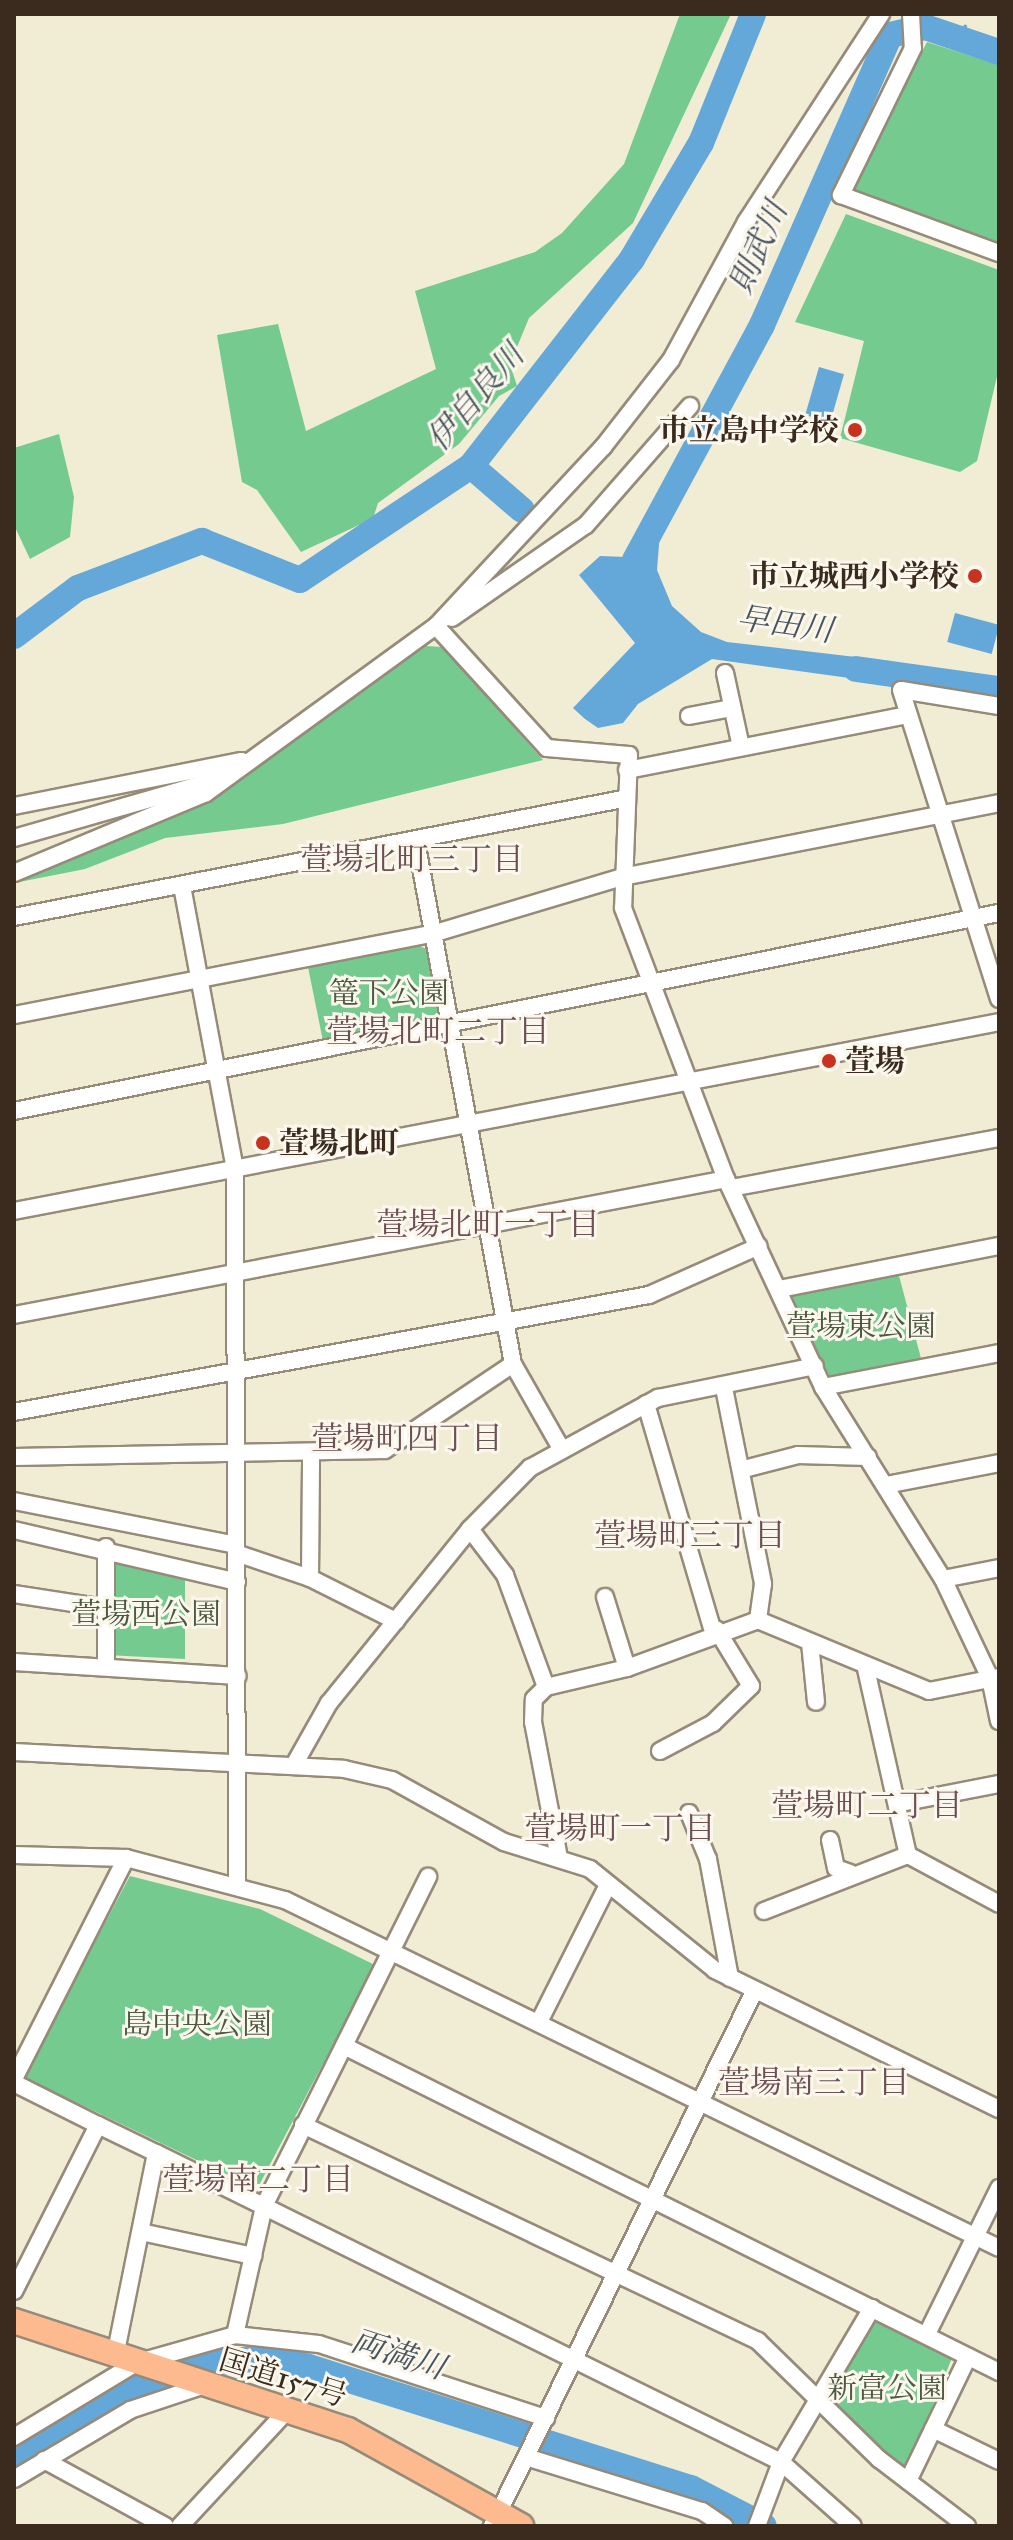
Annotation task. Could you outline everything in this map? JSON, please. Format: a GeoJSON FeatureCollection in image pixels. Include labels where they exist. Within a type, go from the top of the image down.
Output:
{"type":"FeatureCollection","features":[{"type":"Feature","properties":{"kind":"highway","name":"国道157号"},"geometry":{"type":"LineString","coordinates":[[14,2321],[284,2414],[348,2430],[504,2522]]}},
{"type":"Feature","properties":{"kind":"street"},"geometry":{"type":"LineString","coordinates":[[436,626],[593,459],[671,360],[746,222],[881,14]]}},
{"type":"Feature","properties":{"kind":"street"},"geometry":{"type":"LineString","coordinates":[[912,15],[914,40],[841,195],[999,253]]}},
{"type":"Feature","properties":{"kind":"street"},"geometry":{"type":"LineString","coordinates":[[14,873],[182,805],[225,778],[243,761],[586,525],[690,406]]}},
{"type":"Feature","properties":{"kind":"street"},"geometry":{"type":"LineString","coordinates":[[436,626],[547,748],[566,754],[623,750],[627,770],[623,799],[623,908],[728,1184],[823,1387],[943,1579],[995,1678],[999,1721]]}},
{"type":"Feature","properties":{"kind":"street"},"geometry":{"type":"LineString","coordinates":[[725,673],[741,747]]}},
{"type":"Feature","properties":{"kind":"street"},"geometry":{"type":"LineString","coordinates":[[999,706],[901,690],[999,999]]}},
{"type":"Feature","properties":{"kind":"street"},"geometry":{"type":"LineString","coordinates":[[689,716],[732,708]]}},
{"type":"Feature","properties":{"kind":"street"},"geometry":{"type":"LineString","coordinates":[[627,770],[907,715]]}},
{"type":"Feature","properties":{"kind":"street"},"geometry":{"type":"LineString","coordinates":[[14,806],[243,761]]}},
{"type":"Feature","properties":{"kind":"street"},"geometry":{"type":"LineString","coordinates":[[14,838],[225,778]]}},
{"type":"Feature","properties":{"kind":"street"},"geometry":{"type":"LineString","coordinates":[[14,917],[623,799]]}},
{"type":"Feature","properties":{"kind":"street"},"geometry":{"type":"LineString","coordinates":[[14,1015],[432,934],[622,877],[999,803]]}},
{"type":"Feature","properties":{"kind":"street"},"geometry":{"type":"LineString","coordinates":[[416,841],[513,1364],[562,1450]]}},
{"type":"Feature","properties":{"kind":"street"},"geometry":{"type":"LineString","coordinates":[[182,886],[235,1170],[237,1883]]}},
{"type":"Feature","properties":{"kind":"street"},"geometry":{"type":"LineString","coordinates":[[14,1111],[451,1028],[650,978],[999,913]]}},
{"type":"Feature","properties":{"kind":"street"},"geometry":{"type":"LineString","coordinates":[[14,1211],[470,1126],[999,1022]]}},
{"type":"Feature","properties":{"kind":"street"},"geometry":{"type":"LineString","coordinates":[[14,1315],[486,1224],[999,1138]]}},
{"type":"Feature","properties":{"kind":"street"},"geometry":{"type":"LineString","coordinates":[[14,1412],[504,1319],[649,1295],[759,1246]]}},
{"type":"Feature","properties":{"kind":"street"},"geometry":{"type":"LineString","coordinates":[[779,1289],[999,1246]]}},
{"type":"Feature","properties":{"kind":"street"},"geometry":{"type":"LineString","coordinates":[[823,1387],[999,1353]]}},
{"type":"Feature","properties":{"kind":"street"},"geometry":{"type":"LineString","coordinates":[[14,1457],[236,1458],[385,1450],[513,1364]]}},
{"type":"Feature","properties":{"kind":"street"},"geometry":{"type":"LineString","coordinates":[[294,1765],[310,1730],[396,1621],[470,1529],[530,1468],[646,1404],[815,1366]]}},
{"type":"Feature","properties":{"kind":"street"},"geometry":{"type":"LineString","coordinates":[[724,1388],[744,1469],[745,1514],[763,1584],[758,1620]]}},
{"type":"Feature","properties":{"kind":"street"},"geometry":{"type":"LineString","coordinates":[[646,1404],[715,1630],[751,1686],[713,1723],[660,1751]]}},
{"type":"Feature","properties":{"kind":"street"},"geometry":{"type":"LineString","coordinates":[[310,1578],[311,1454]]}},
{"type":"Feature","properties":{"kind":"street"},"geometry":{"type":"LineString","coordinates":[[744,1469],[798,1455],[868,1457]]}},
{"type":"Feature","properties":{"kind":"street"},"geometry":{"type":"LineString","coordinates":[[886,1485],[999,1463]]}},
{"type":"Feature","properties":{"kind":"street"},"geometry":{"type":"LineString","coordinates":[[14,1501],[236,1549],[310,1578],[396,1621]]}},
{"type":"Feature","properties":{"kind":"street"},"geometry":{"type":"LineString","coordinates":[[470,1529],[505,1575],[546,1687]]}},
{"type":"Feature","properties":{"kind":"street"},"geometry":{"type":"LineString","coordinates":[[14,1530],[106,1547],[237,1582]]}},
{"type":"Feature","properties":{"kind":"street"},"geometry":{"type":"LineString","coordinates":[[106,1547],[106,1667]]}},
{"type":"Feature","properties":{"kind":"street"},"geometry":{"type":"LineString","coordinates":[[943,1579],[999,1568]]}},
{"type":"Feature","properties":{"kind":"street"},"geometry":{"type":"LineString","coordinates":[[14,1594],[106,1608]]}},
{"type":"Feature","properties":{"kind":"street"},"geometry":{"type":"LineString","coordinates":[[605,1597],[627,1668]]}},
{"type":"Feature","properties":{"kind":"street"},"geometry":{"type":"LineString","coordinates":[[559,1858],[533,1722],[534,1699],[546,1687],[627,1668],[715,1630],[758,1620],[866,1669],[929,1691],[995,1678]]}},
{"type":"Feature","properties":{"kind":"street"},"geometry":{"type":"LineString","coordinates":[[810,1643],[816,1702]]}},
{"type":"Feature","properties":{"kind":"street"},"geometry":{"type":"LineString","coordinates":[[14,1662],[238,1676]]}},
{"type":"Feature","properties":{"kind":"street"},"geometry":{"type":"LineString","coordinates":[[866,1669],[901,1803],[908,1855]]}},
{"type":"Feature","properties":{"kind":"street"},"geometry":{"type":"LineString","coordinates":[[14,1752],[294,1765],[392,1780],[504,1842],[559,1858],[608,1885],[730,1978],[754,1992],[999,2109]]}},
{"type":"Feature","properties":{"kind":"street"},"geometry":{"type":"LineString","coordinates":[[901,1803],[999,1784]]}},
{"type":"Feature","properties":{"kind":"street"},"geometry":{"type":"LineString","coordinates":[[689,1813],[708,1859],[730,1978]]}},
{"type":"Feature","properties":{"kind":"street"},"geometry":{"type":"LineString","coordinates":[[830,1840],[836,1868],[850,1873]]}},
{"type":"Feature","properties":{"kind":"street"},"geometry":{"type":"LineString","coordinates":[[764,1911],[850,1873],[908,1855],[999,1904]]}},
{"type":"Feature","properties":{"kind":"street"},"geometry":{"type":"LineString","coordinates":[[15,1856],[126,1858],[237,1883],[390,1949],[999,2248]]}},
{"type":"Feature","properties":{"kind":"street"},"geometry":{"type":"LineString","coordinates":[[126,1858],[14,2081],[781,2462],[853,2526]]}},
{"type":"Feature","properties":{"kind":"street"},"geometry":{"type":"LineString","coordinates":[[235,2335],[264,2206],[428,1877]]}},
{"type":"Feature","properties":{"kind":"street"},"geometry":{"type":"LineString","coordinates":[[539,2022],[608,1885]]}},
{"type":"Feature","properties":{"kind":"street"},"geometry":{"type":"LineString","coordinates":[[504,2522],[528,2453],[754,1992]]}},
{"type":"Feature","properties":{"kind":"street"},"geometry":{"type":"LineString","coordinates":[[344,2046],[999,2372]]}},
{"type":"Feature","properties":{"kind":"street"},"geometry":{"type":"LineString","coordinates":[[14,2291],[98,2125]]}},
{"type":"Feature","properties":{"kind":"street"},"geometry":{"type":"LineString","coordinates":[[303,2125],[616,2278],[758,2341],[908,2481],[967,2526]]}},
{"type":"Feature","properties":{"kind":"street"},"geometry":{"type":"LineString","coordinates":[[132,2362],[141,2232],[156,2153]]}},
{"type":"Feature","properties":{"kind":"street"},"geometry":{"type":"LineString","coordinates":[[927,2334],[999,2188]]}},
{"type":"Feature","properties":{"kind":"street"},"geometry":{"type":"LineString","coordinates":[[141,2232],[253,2256]]}},
{"type":"Feature","properties":{"kind":"street"},"geometry":{"type":"LineString","coordinates":[[757,2526],[761,2502],[781,2462],[817,2395],[872,2308]]}},
{"type":"Feature","properties":{"kind":"street"},"geometry":{"type":"LineString","coordinates":[[14,2437],[132,2362],[235,2335],[319,2344],[544,2421]]}},
{"type":"Feature","properties":{"kind":"street"},"geometry":{"type":"LineString","coordinates":[[908,2481],[968,2357]]}},
{"type":"Feature","properties":{"kind":"street"},"geometry":{"type":"LineString","coordinates":[[14,2479],[130,2410],[194,2384]]}},
{"type":"Feature","properties":{"kind":"street"},"geometry":{"type":"LineString","coordinates":[[180,2526],[284,2414]]}},
{"type":"Feature","properties":{"kind":"street"},"geometry":{"type":"LineString","coordinates":[[933,2429],[999,2461]]}},
{"type":"Feature","properties":{"kind":"street"},"geometry":{"type":"LineString","coordinates":[[528,2453],[702,2511],[724,2526]]}},
{"type":"Feature","properties":{"kind":"street"},"geometry":{"type":"LineString","coordinates":[[44,2460],[165,2526]]}},
{"type":"Feature","properties":{"kind":"green space"},"geometry":{"type":"Polygon","coordinates":[[[680,14],[731,14],[633,223],[529,318],[510,364],[517,386],[499,396],[459,444],[378,503],[370,528],[359,525],[301,552],[257,490],[242,482],[217,335],[278,324],[306,431],[436,369],[415,291],[535,252],[562,233],[624,164],[680,14]]]}},
{"type":"Feature","properties":{"kind":"green space"},"geometry":{"type":"Polygon","coordinates":[[[927,42],[999,65],[999,248],[850,188],[927,42]]]}},
{"type":"Feature","properties":{"kind":"green space"},"geometry":{"type":"Polygon","coordinates":[[[846,214],[999,270],[999,368],[977,461],[960,472],[840,438],[864,341],[795,322],[846,214]]]}},
{"type":"Feature","properties":{"kind":"green space"},"geometry":{"type":"Polygon","coordinates":[[[59,434],[74,497],[70,537],[30,559],[14,525],[14,448],[59,434]]]}},
{"type":"Feature","properties":{"kind":"green space"},"geometry":{"type":"Polygon","coordinates":[[[426,646],[442,647],[543,760],[283,824],[165,838],[85,869],[14,883],[90,851],[268,753],[426,646]]]}},
{"type":"Feature","properties":{"kind":"green space","name":"篭下公園"},"geometry":{"type":"Polygon","coordinates":[[[420,946],[426,949],[440,1020],[324,1046],[308,967],[420,946]]]}},
{"type":"Feature","properties":{"kind":"green space","name":"萱場東公園"},"geometry":{"type":"Polygon","coordinates":[[[898,1272],[922,1362],[831,1379],[790,1294],[898,1272]]]}},
{"type":"Feature","properties":{"kind":"green space","name":"萱場西公園"},"geometry":{"type":"Polygon","coordinates":[[[108,1553],[185,1574],[185,1659],[106,1655],[108,1553]]]}},
{"type":"Feature","properties":{"kind":"green space","name":"島中央公園"},"geometry":{"type":"Polygon","coordinates":[[[130,1876],[260,1909],[375,1965],[257,2189],[23,2077],[130,1876]]]}},
{"type":"Feature","properties":{"kind":"green space","name":"新富公園"},"geometry":{"type":"Polygon","coordinates":[[[873,2319],[952,2358],[906,2471],[828,2398],[873,2319]]]}},
{"type":"Feature","properties":{"kind":"water"},"geometry":{"type":"Polygon","coordinates":[[[819,367],[844,374],[830,422],[805,415],[819,367]]]}},
{"type":"Feature","properties":{"kind":"water"},"geometry":{"type":"Polygon","coordinates":[[[646,526],[660,532],[657,570],[672,606],[701,632],[727,642],[890,661],[893,684],[712,659],[638,704],[623,723],[598,728],[573,708],[635,643],[579,575],[600,556],[627,557],[646,526]]]}},
{"type":"Feature","properties":{"kind":"water"},"geometry":{"type":"Polygon","coordinates":[[[955,613],[999,625],[992,654],[947,642],[955,613]]]}},
{"type":"Feature","properties":{"kind":"waterway","name":"伊自良川"},"geometry":{"type":"LineString","coordinates":[[14,636],[78,588],[202,541],[300,580],[471,466],[632,259],[701,143],[753,14]]}},
{"type":"Feature","properties":{"kind":"waterway","name":"則武川"},"geometry":{"type":"LineString","coordinates":[[635,560],[762,325],[890,35],[925,27],[999,52]]}},
{"type":"Feature","properties":{"kind":"waterway"},"geometry":{"type":"LineString","coordinates":[[957,38],[965,27]]}},
{"type":"Feature","properties":{"kind":"waterway","name":"早田川"},"geometry":{"type":"LineString","coordinates":[[471,466],[522,510]]}},
{"type":"Feature","properties":{"kind":"waterway","name":"早田川"},"geometry":{"type":"LineString","coordinates":[[856,669],[999,689]]}},
{"type":"Feature","properties":{"kind":"waterway","name":"両満川"},"geometry":{"type":"LineString","coordinates":[[14,2462],[147,2383],[193,2364],[277,2357],[691,2488],[764,2526]]}},
{"type":"Feature","properties":{"kind":"place","name":"市立島中学校"},"geometry":{"type":"Point","coordinates":[855,430]}},
{"type":"Feature","properties":{"kind":"place","name":"市立城西小学校"},"geometry":{"type":"Point","coordinates":[975,576]}},
{"type":"Feature","properties":{"kind":"place","name":"萱場"},"geometry":{"type":"Point","coordinates":[829,1061]}},
{"type":"Feature","properties":{"kind":"place","name":"萱場北町"},"geometry":{"type":"Point","coordinates":[263,1143]}},
{"type":"Feature","properties":{"kind":"district","name":"萱場北町三丁目"},"geometry":{"type":"Point","coordinates":[412,860]}},
{"type":"Feature","properties":{"kind":"district","name":"萱場北町二丁目"},"geometry":{"type":"Point","coordinates":[438,1032]}},
{"type":"Feature","properties":{"kind":"district","name":"萱場北町一丁目"},"geometry":{"type":"Point","coordinates":[488,1225]}},
{"type":"Feature","properties":{"kind":"district","name":"萱場町四丁目"},"geometry":{"type":"Point","coordinates":[407,1439]}},
{"type":"Feature","properties":{"kind":"district","name":"萱場町三丁目"},"geometry":{"type":"Point","coordinates":[690,1536]}},
{"type":"Feature","properties":{"kind":"district","name":"萱場町二丁目"},"geometry":{"type":"Point","coordinates":[867,1806]}},
{"type":"Feature","properties":{"kind":"district","name":"萱場町一丁目"},"geometry":{"type":"Point","coordinates":[620,1829]}},
{"type":"Feature","properties":{"kind":"district","name":"萱場南三丁目"},"geometry":{"type":"Point","coordinates":[814,2083]}},
{"type":"Feature","properties":{"kind":"district","name":"萱場南二丁目"},"geometry":{"type":"Point","coordinates":[258,2180]}}]}
